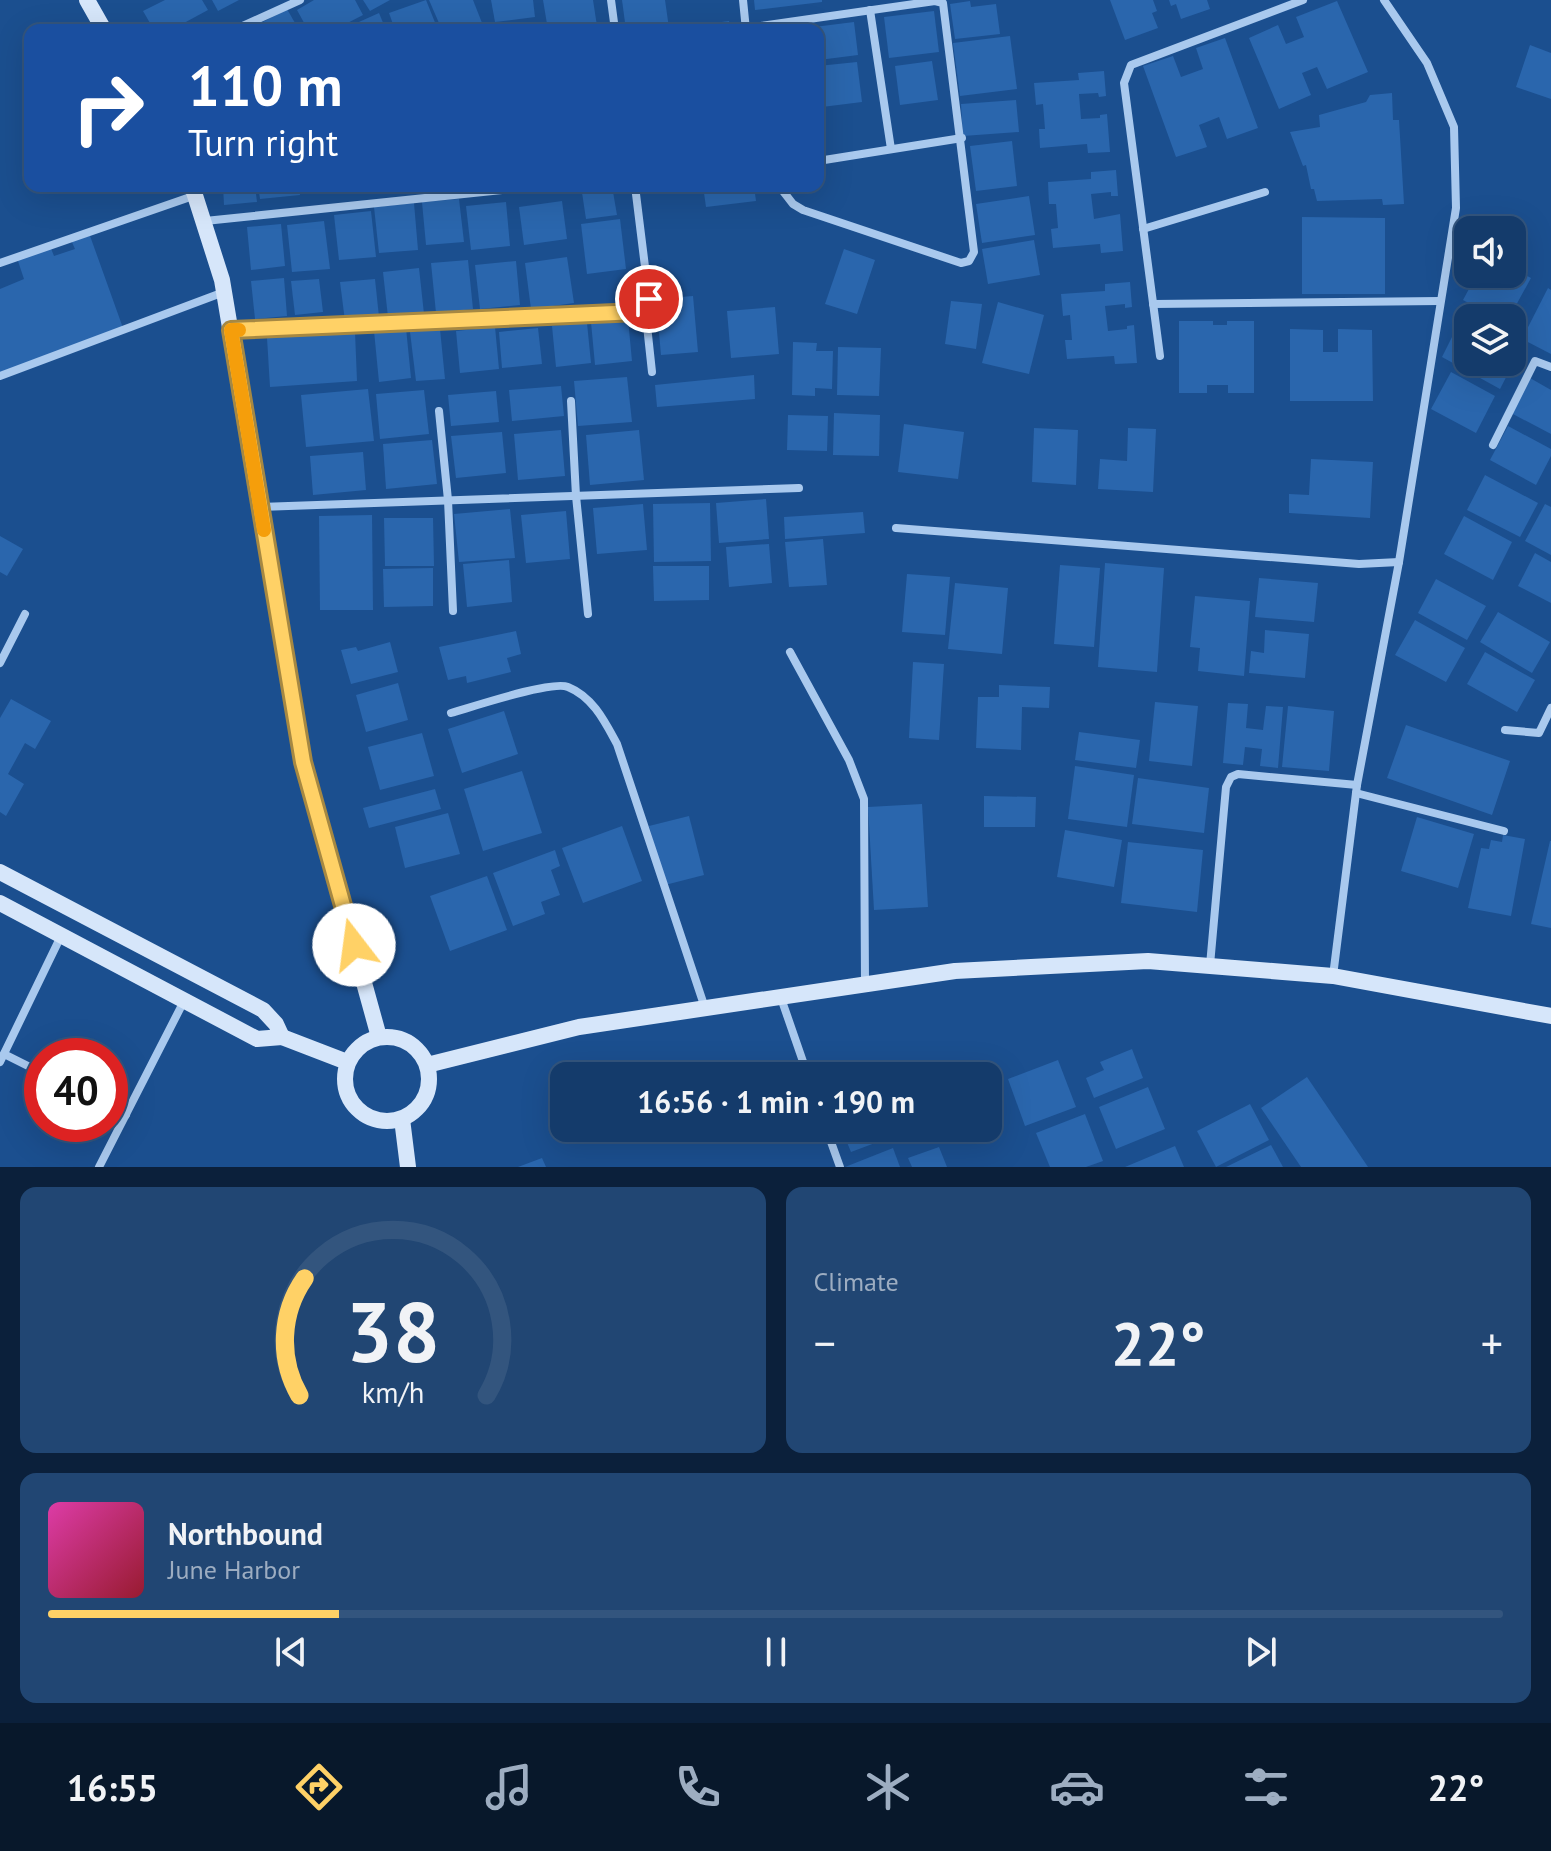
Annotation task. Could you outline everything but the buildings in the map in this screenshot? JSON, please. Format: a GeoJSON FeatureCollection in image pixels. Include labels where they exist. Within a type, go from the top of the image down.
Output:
{"type":"FeatureCollection","features":[{"type":"Feature","properties":{"kind":"street"},"geometry":{"type":"LineString","coordinates":[[87,0],[101,24]]}},
{"type":"Feature","properties":{"kind":"street"},"geometry":{"type":"LineString","coordinates":[[247,24],[300,0]]}},
{"type":"Feature","properties":{"kind":"street"},"geometry":{"type":"LineString","coordinates":[[611,0],[614,24]]}},
{"type":"Feature","properties":{"kind":"street"},"geometry":{"type":"LineString","coordinates":[[743,0],[745,24]]}},
{"type":"Feature","properties":{"kind":"street"},"geometry":{"type":"LineString","coordinates":[[1160,356],[1124,83],[1131,65],[1303,0]]}},
{"type":"Feature","properties":{"kind":"street"},"geometry":{"type":"LineString","coordinates":[[1333,976],[1357,789],[1399,562],[1456,208],[1454,127],[1427,63],[1384,0]]}},
{"type":"Feature","properties":{"kind":"street"},"geometry":{"type":"LineString","coordinates":[[779,24],[935,1],[943,3],[974,252],[969,261],[961,263],[803,210],[793,204],[784,192]]}},
{"type":"Feature","properties":{"kind":"street"},"geometry":{"type":"LineString","coordinates":[[870,10],[891,149]]}},
{"type":"Feature","properties":{"kind":"street"},"geometry":{"type":"LineString","coordinates":[[824,160],[962,138]]}},
{"type":"Feature","properties":{"kind":"street"},"geometry":{"type":"LineString","coordinates":[[0,263],[189,192]]}},
{"type":"Feature","properties":{"kind":"street"},"geometry":{"type":"LineString","coordinates":[[195,192],[224,292],[303,762],[379,1037]]}},
{"type":"Feature","properties":{"kind":"street"},"geometry":{"type":"LineString","coordinates":[[205,221],[483,192]]}},
{"type":"Feature","properties":{"kind":"street"},"geometry":{"type":"LineString","coordinates":[[231,330],[638,312],[649,299],[636,192]]}},
{"type":"Feature","properties":{"kind":"street"},"geometry":{"type":"LineString","coordinates":[[1143,229],[1265,192]]}},
{"type":"Feature","properties":{"kind":"street"},"geometry":{"type":"LineString","coordinates":[[0,376],[224,292]]}},
{"type":"Feature","properties":{"kind":"street"},"geometry":{"type":"LineString","coordinates":[[1153,304],[1440,301]]}},
{"type":"Feature","properties":{"kind":"street"},"geometry":{"type":"LineString","coordinates":[[645,307],[652,372]]}},
{"type":"Feature","properties":{"kind":"street"},"geometry":{"type":"LineString","coordinates":[[1493,445],[1535,361],[1551,367]]}},
{"type":"Feature","properties":{"kind":"street"},"geometry":{"type":"LineString","coordinates":[[571,401],[576,496],[588,614]]}},
{"type":"Feature","properties":{"kind":"street"},"geometry":{"type":"LineString","coordinates":[[439,411],[448,500],[453,611]]}},
{"type":"Feature","properties":{"kind":"street"},"geometry":{"type":"LineString","coordinates":[[260,507],[799,488]]}},
{"type":"Feature","properties":{"kind":"street"},"geometry":{"type":"LineString","coordinates":[[896,528],[1359,564],[1399,562]]}},
{"type":"Feature","properties":{"kind":"street"},"geometry":{"type":"LineString","coordinates":[[0,663],[25,614]]}},
{"type":"Feature","properties":{"kind":"street"},"geometry":{"type":"LineString","coordinates":[[790,652],[849,760],[864,799],[865,985]]}},
{"type":"Feature","properties":{"kind":"street"},"geometry":{"type":"LineString","coordinates":[[451,713],[565,685],[582,694],[601,714],[617,744],[705,1008]]}},
{"type":"Feature","properties":{"kind":"street"},"geometry":{"type":"LineString","coordinates":[[1505,730],[1539,733],[1551,708]]}},
{"type":"Feature","properties":{"kind":"street"},"geometry":{"type":"LineString","coordinates":[[1210,965],[1226,787],[1231,777],[1238,774],[1357,789],[1504,831]]}},
{"type":"Feature","properties":{"kind":"street"},"geometry":{"type":"LineString","coordinates":[[0,872],[263,1010],[276,1024],[282,1037]]}},
{"type":"Feature","properties":{"kind":"street"},"geometry":{"type":"LineString","coordinates":[[0,903],[257,1039],[282,1037],[347,1062]]}},
{"type":"Feature","properties":{"kind":"street"},"geometry":{"type":"LineString","coordinates":[[97,955],[109,929]]}},
{"type":"Feature","properties":{"kind":"street"},"geometry":{"type":"LineString","coordinates":[[24,1066],[2,1058],[61,935]]}},
{"type":"Feature","properties":{"kind":"street"},"geometry":{"type":"LineString","coordinates":[[427,1065],[579,1027],[955,971],[1148,961],[1333,976],[1551,1016]]}},
{"type":"Feature","properties":{"kind":"street"},"geometry":{"type":"LineString","coordinates":[[781,997],[803,1062]]}},
{"type":"Feature","properties":{"kind":"street"},"geometry":{"type":"LineString","coordinates":[[128,1111],[184,1001]]}},
{"type":"Feature","properties":{"kind":"street"},"geometry":{"type":"LineString","coordinates":[[393,1036],[406,1041],[417,1049],[427,1065],[429,1088],[424,1101],[415,1112],[402,1119],[388,1122],[374,1120],[352,1103],[346,1090],[347,1062],[366,1042],[379,1037],[393,1036]]}},
{"type":"Feature","properties":{"kind":"street"},"geometry":{"type":"LineString","coordinates":[[402,1119],[408,1167]]}},
{"type":"Feature","properties":{"kind":"street"},"geometry":{"type":"LineString","coordinates":[[99,1167],[112,1142]]}},
{"type":"Feature","properties":{"kind":"street"},"geometry":{"type":"LineString","coordinates":[[831,1142],[840,1167]]}},
{"type":"Feature","properties":{"kind":"slow traffic"},"geometry":{"type":"LineString","coordinates":[[239,330],[231,330],[264,530]]}},
{"type":"Feature","properties":{"kind":"route"},"geometry":{"type":"LineString","coordinates":[[354,945],[303,762],[231,330],[638,312],[649,299]]}}]}
